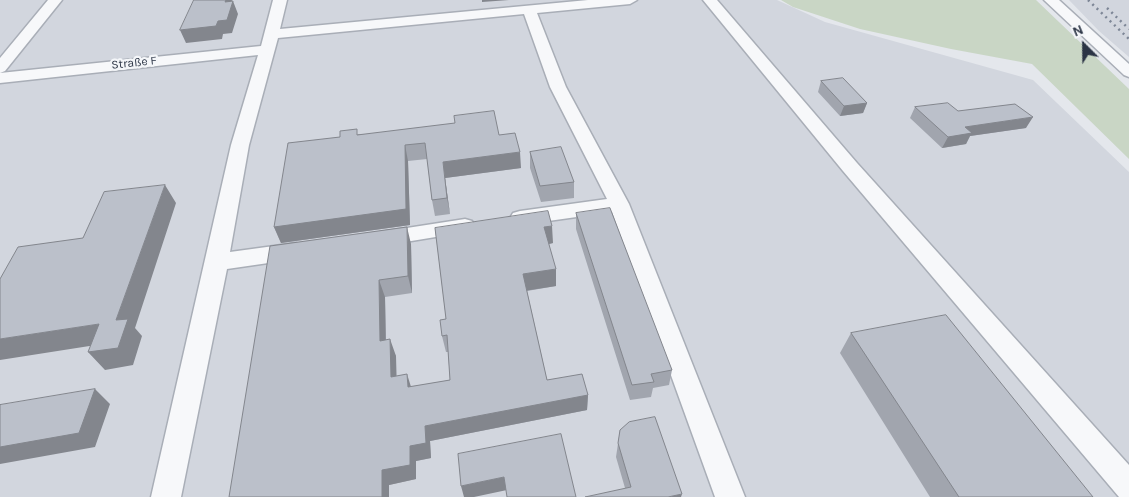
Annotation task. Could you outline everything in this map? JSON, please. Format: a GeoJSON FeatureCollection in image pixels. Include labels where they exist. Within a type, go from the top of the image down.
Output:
{"type":"FeatureCollection","features":[{"type":"Feature","properties":{"kind":"street"},"geometry":{"type":"LineString","coordinates":[[0,68],[55,0]]}},
{"type":"Feature","properties":{"kind":"street"},"geometry":{"type":"LineString","coordinates":[[166,497],[217,262],[240,145],[270,42],[280,0]]}},
{"type":"Feature","properties":{"kind":"street","name":"Straße F"},"geometry":{"type":"LineString","coordinates":[[0,78],[270,42],[529,10],[630,0]]}},
{"type":"Feature","properties":{"kind":"street"},"geometry":{"type":"LineString","coordinates":[[710,0],[850,167],[1129,487]]}},
{"type":"Feature","properties":{"kind":"street"},"geometry":{"type":"LineString","coordinates":[[1051,0],[1129,72]]}},
{"type":"Feature","properties":{"kind":"street"},"geometry":{"type":"LineString","coordinates":[[529,10],[558,86],[619,204],[730,497]]}},
{"type":"Feature","properties":{"kind":"street"},"geometry":{"type":"LineString","coordinates":[[363,241],[619,204]]}},
{"type":"Feature","properties":{"kind":"street"},"geometry":{"type":"LineString","coordinates":[[217,262],[314,248]]}},
{"type":"Feature","properties":{"kind":"shaded area"},"geometry":{"type":"Polygon","coordinates":[[[0,0],[777,0],[825,22],[1033,80],[1129,172],[1129,497],[0,497],[0,0]]]}},
{"type":"Feature","properties":{"kind":"shaded area"},"geometry":{"type":"Polygon","coordinates":[[[1069,0],[1129,0],[1129,57],[1099,31],[1069,0]]]}},
{"type":"Feature","properties":{"kind":"green space"},"geometry":{"type":"Polygon","coordinates":[[[781,0],[1036,0],[1129,89],[1129,159],[1032,64],[860,29],[793,7],[781,0]]]}},
{"type":"Feature","properties":{"kind":"building"},"geometry":{"type":"Polygon","coordinates":[[[194,0],[233,1],[227,20],[218,21],[216,26],[180,30],[194,0]]]}},
{"type":"Feature","properties":{"kind":"building"},"geometry":{"type":"Polygon","coordinates":[[[843,78],[867,103],[844,106],[821,81],[843,78]]]}},
{"type":"Feature","properties":{"kind":"building"},"geometry":{"type":"Polygon","coordinates":[[[948,103],[958,111],[1015,104],[1033,117],[965,127],[972,133],[948,137],[915,107],[948,103]]]}},
{"type":"Feature","properties":{"kind":"building"},"geometry":{"type":"Polygon","coordinates":[[[494,111],[499,135],[515,133],[520,152],[443,162],[447,198],[432,200],[425,143],[405,145],[406,209],[274,227],[288,143],[340,137],[340,131],[357,129],[357,135],[455,123],[454,116],[494,111]]]}},
{"type":"Feature","properties":{"kind":"building"},"geometry":{"type":"Polygon","coordinates":[[[561,147],[574,182],[540,186],[530,152],[561,147]]]}},
{"type":"Feature","properties":{"kind":"building"},"geometry":{"type":"Polygon","coordinates":[[[165,185],[116,320],[128,319],[118,348],[88,352],[99,324],[0,339],[0,279],[18,247],[83,238],[104,192],[165,185]]]}},
{"type":"Feature","properties":{"kind":"building"},"geometry":{"type":"Polygon","coordinates":[[[610,208],[672,370],[651,374],[654,382],[632,385],[576,213],[610,208]]]}},
{"type":"Feature","properties":{"kind":"building"},"geometry":{"type":"Polygon","coordinates":[[[548,211],[552,226],[544,227],[556,269],[523,274],[547,380],[582,374],[588,395],[425,426],[426,443],[410,446],[410,465],[382,470],[382,497],[229,497],[270,246],[407,227],[408,276],[379,280],[380,341],[390,339],[391,377],[407,374],[408,387],[450,380],[447,335],[442,336],[440,320],[446,319],[435,228],[548,211]]]}},
{"type":"Feature","properties":{"kind":"building"},"geometry":{"type":"Polygon","coordinates":[[[946,315],[1093,497],[959,497],[851,333],[946,315]]]}},
{"type":"Feature","properties":{"kind":"building"},"geometry":{"type":"Polygon","coordinates":[[[95,389],[79,433],[0,447],[0,405],[95,389]]]}},
{"type":"Feature","properties":{"kind":"building"},"geometry":{"type":"Polygon","coordinates":[[[655,417],[682,494],[668,497],[585,497],[631,487],[618,443],[620,430],[629,422],[655,417]]]}},
{"type":"Feature","properties":{"kind":"building"},"geometry":{"type":"Polygon","coordinates":[[[561,434],[576,497],[507,497],[504,477],[461,486],[458,454],[561,434]]]}},
{"type":"Feature","properties":{"kind":"railway"},"geometry":{"type":"LineString","coordinates":[[1088,0],[1129,39]]}},
{"type":"Feature","properties":{"kind":"railway"},"geometry":{"type":"LineString","coordinates":[[1107,8],[1129,29]]}}]}
